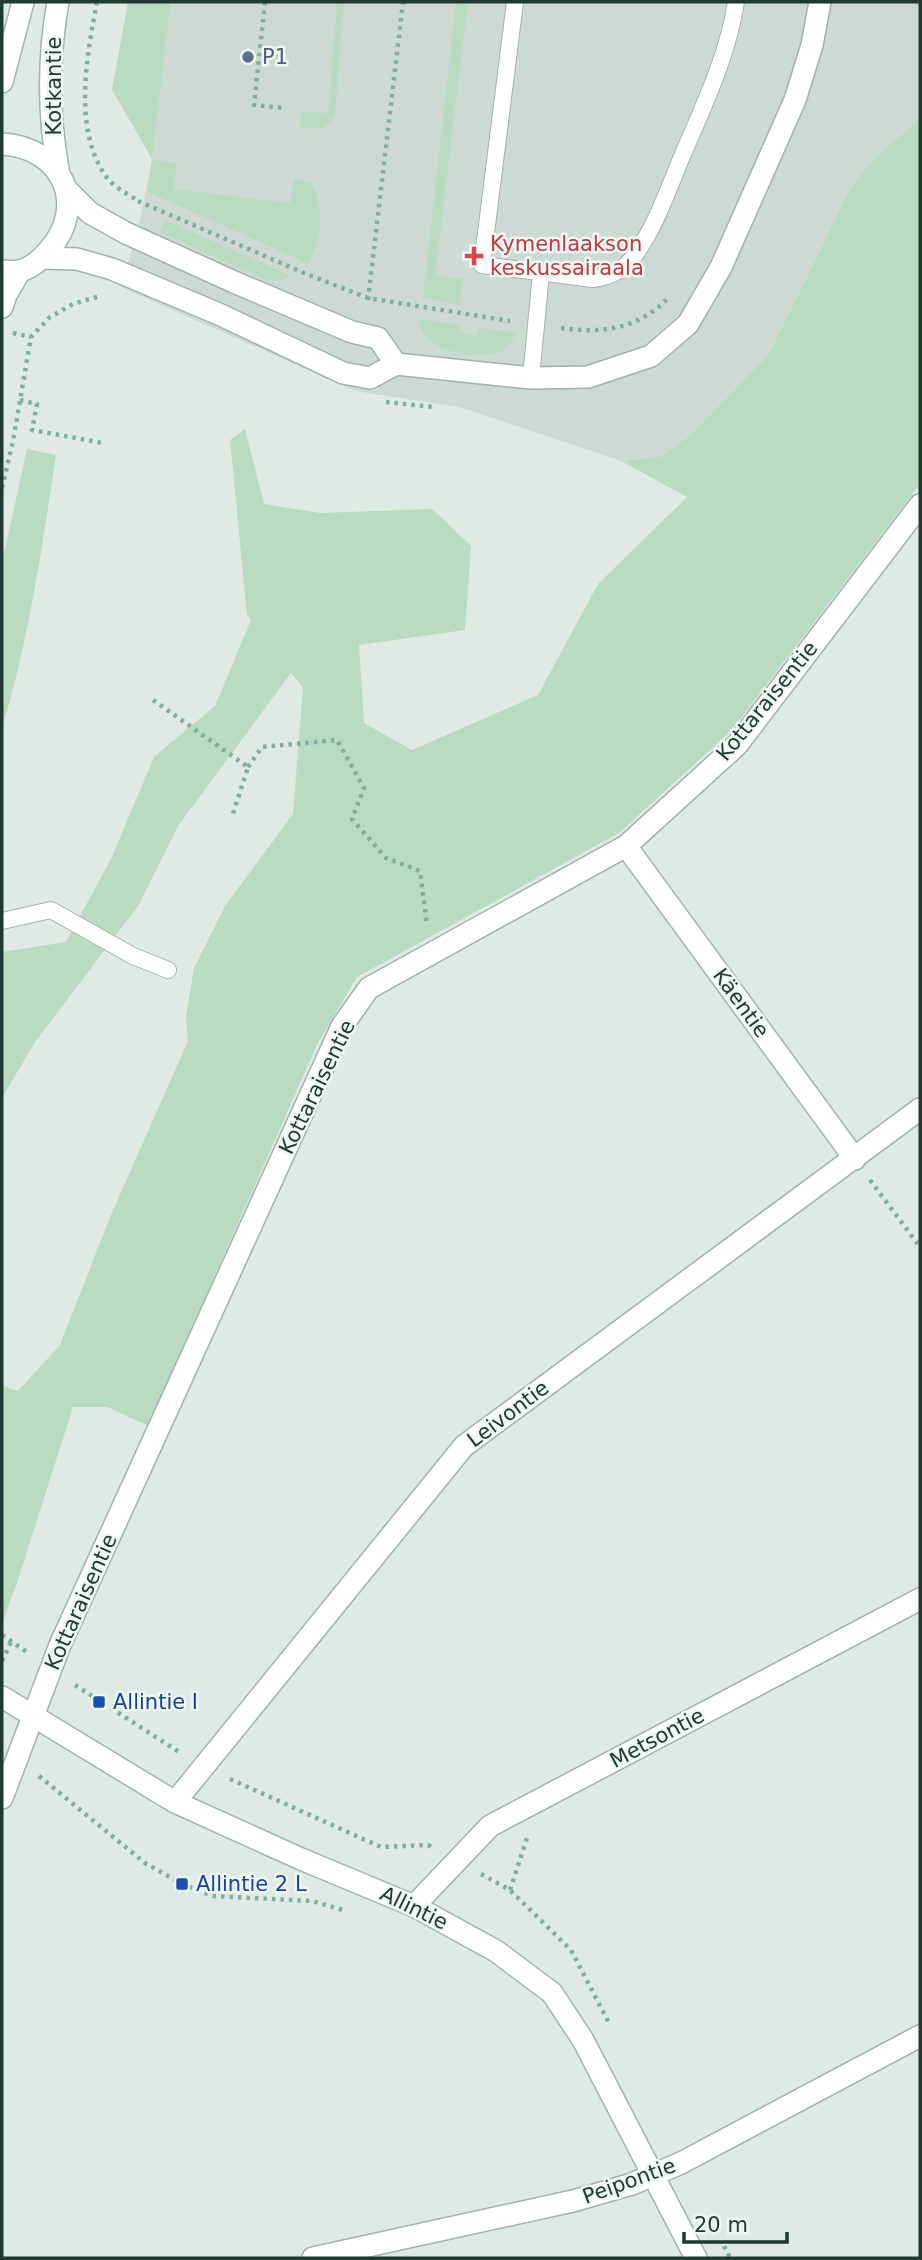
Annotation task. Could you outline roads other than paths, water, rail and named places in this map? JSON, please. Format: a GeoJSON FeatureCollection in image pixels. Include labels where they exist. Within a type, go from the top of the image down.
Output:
{"type":"FeatureCollection","features":[{"type":"Feature","properties":{"kind":"street","name":"Kotkantie"},"geometry":{"type":"LineString","coordinates":[[2,82],[23,2]]}},
{"type":"Feature","properties":{"kind":"street","name":"Kotkantie"},"geometry":{"type":"LineString","coordinates":[[58,2],[50,58],[51,131],[58,169]]}},
{"type":"Feature","properties":{"kind":"street"},"geometry":{"type":"LineString","coordinates":[[2,307],[11,271],[42,258],[77,259],[112,269],[221,315],[343,373],[370,378],[396,364],[531,378],[588,377],[651,356],[688,324],[721,267],[795,100],[812,45],[820,2]]}},
{"type":"Feature","properties":{"kind":"street"},"geometry":{"type":"LineString","coordinates":[[2,144],[30,148],[58,169],[68,191],[90,213],[126,233],[234,282],[352,332],[378,338],[396,364]]}},
{"type":"Feature","properties":{"kind":"street"},"geometry":{"type":"LineString","coordinates":[[42,258],[60,238],[67,218],[68,191]]}},
{"type":"Feature","properties":{"kind":"street","name":"Kottaraisentie"},"geometry":{"type":"LineString","coordinates":[[2,1798],[60,1645],[342,1026],[369,989],[626,846],[737,745],[920,505]]}},
{"type":"Feature","properties":{"kind":"street","name":"Käentie"},"geometry":{"type":"LineString","coordinates":[[626,846],[855,1159]]}},
{"type":"Feature","properties":{"kind":"street","name":"Leivontie"},"geometry":{"type":"LineString","coordinates":[[175,1802],[464,1446],[920,1109]]}},
{"type":"Feature","properties":{"kind":"street","name":"Metsontie"},"geometry":{"type":"LineString","coordinates":[[414,1906],[490,1826],[920,1599]]}},
{"type":"Feature","properties":{"kind":"street","name":"Allintie"},"geometry":{"type":"LineString","coordinates":[[2,1696],[175,1802],[300,1859],[414,1906],[496,1951],[552,1993],[583,2040],[696,2258]]}},
{"type":"Feature","properties":{"kind":"street","name":"Peipontie"},"geometry":{"type":"LineString","coordinates":[[313,2258],[573,2201],[632,2184],[681,2163],[920,2036]]}},
{"type":"Feature","properties":{"kind":"lane"},"geometry":{"type":"LineString","coordinates":[[515,2],[482,265],[593,279],[608,278],[637,253],[664,199],[719,68],[732,30],[736,2]]}},
{"type":"Feature","properties":{"kind":"lane"},"geometry":{"type":"LineString","coordinates":[[531,378],[541,273]]}},
{"type":"Feature","properties":{"kind":"lane"},"geometry":{"type":"LineString","coordinates":[[2,921],[51,910],[133,956],[168,970]]}},
{"type":"Feature","properties":{"kind":"place","name":"P1"},"geometry":{"type":"Point","coordinates":[248,57]}},
{"type":"Feature","properties":{"kind":"place","name":"Kymenlaakson keskussairaala"},"geometry":{"type":"Point","coordinates":[474,256]}},
{"type":"Feature","properties":{"kind":"place","name":"Allintie I"},"geometry":{"type":"Point","coordinates":[99,1702]}},
{"type":"Feature","properties":{"kind":"place","name":"Allintie 2 L"},"geometry":{"type":"Point","coordinates":[182,1884]}}]}
